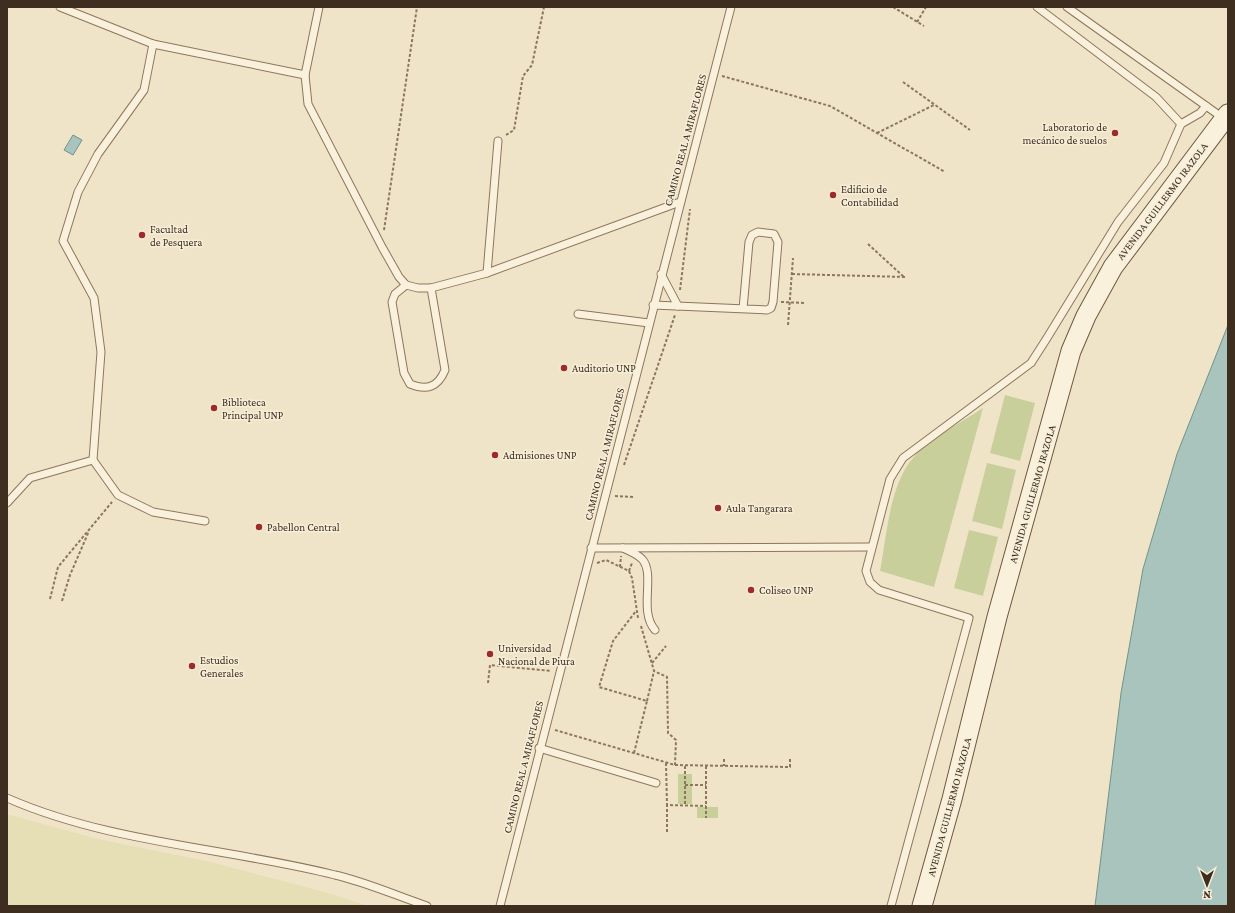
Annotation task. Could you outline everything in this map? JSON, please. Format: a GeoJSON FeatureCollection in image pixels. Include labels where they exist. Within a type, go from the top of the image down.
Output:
{"type":"FeatureCollection","features":[{"type":"Feature","properties":{"kind":"main road","name":"AVENIDA GUILLERMO IRAZOLA"},"geometry":{"type":"LineString","coordinates":[[922,906],[952,799],[997,617],[1072,351],[1086,316],[1113,267],[1227,115]]}},
{"type":"Feature","properties":{"kind":"lane"},"geometry":{"type":"LineString","coordinates":[[60,7],[153,44],[305,75]]}},
{"type":"Feature","properties":{"kind":"lane"},"geometry":{"type":"LineString","coordinates":[[319,7],[305,75],[308,104],[382,247],[399,277],[406,285],[418,288],[431,288],[487,273],[680,202]]}},
{"type":"Feature","properties":{"kind":"lane","name":"CAMINO REAL A MIRAFLORES"},"geometry":{"type":"LineString","coordinates":[[500,906],[539,748],[731,7]]}},
{"type":"Feature","properties":{"kind":"lane"},"geometry":{"type":"LineString","coordinates":[[1037,7],[1156,97],[1181,124]]}},
{"type":"Feature","properties":{"kind":"lane"},"geometry":{"type":"LineString","coordinates":[[1067,7],[1206,106],[1227,115]]}},
{"type":"Feature","properties":{"kind":"lane"},"geometry":{"type":"LineString","coordinates":[[153,44],[144,90],[98,154],[78,192],[63,240],[94,298],[101,352],[93,460],[118,495],[153,512],[205,521]]}},
{"type":"Feature","properties":{"kind":"lane"},"geometry":{"type":"LineString","coordinates":[[891,906],[969,618],[879,590],[870,582],[866,571],[871,547],[890,479],[903,458],[1031,363],[1048,338],[1118,222],[1164,163],[1181,124],[1200,113],[1206,106]]}},
{"type":"Feature","properties":{"kind":"lane"},"geometry":{"type":"LineString","coordinates":[[487,273],[498,140]]}},
{"type":"Feature","properties":{"kind":"lane"},"geometry":{"type":"LineString","coordinates":[[653,305],[678,306],[743,309],[767,310],[771,308],[773,302],[778,242],[774,234],[758,232],[752,235],[749,242],[743,309]]}},
{"type":"Feature","properties":{"kind":"lane"},"geometry":{"type":"LineString","coordinates":[[661,274],[678,306]]}},
{"type":"Feature","properties":{"kind":"lane"},"geometry":{"type":"LineString","coordinates":[[406,285],[395,294],[392,302],[404,373],[410,384],[420,388],[431,386],[441,380],[445,370],[431,288]]}},
{"type":"Feature","properties":{"kind":"lane"},"geometry":{"type":"LineString","coordinates":[[578,314],[649,323]]}},
{"type":"Feature","properties":{"kind":"lane"},"geometry":{"type":"LineString","coordinates":[[7,503],[30,478],[93,460]]}},
{"type":"Feature","properties":{"kind":"lane"},"geometry":{"type":"LineString","coordinates":[[621,547],[637,554],[643,560],[647,579],[647,617],[650,625],[655,630]]}},
{"type":"Feature","properties":{"kind":"lane"},"geometry":{"type":"LineString","coordinates":[[591,548],[871,547]]}},
{"type":"Feature","properties":{"kind":"lane"},"geometry":{"type":"LineString","coordinates":[[539,748],[656,783]]}},
{"type":"Feature","properties":{"kind":"lane"},"geometry":{"type":"LineString","coordinates":[[7,798],[32,809],[104,829],[172,844],[336,875],[427,906]]}},
{"type":"Feature","properties":{"kind":"path"},"geometry":{"type":"LineString","coordinates":[[382,247],[397,132],[417,7]]}},
{"type":"Feature","properties":{"kind":"path"},"geometry":{"type":"LineString","coordinates":[[498,140],[514,130],[524,76],[532,66],[544,7]]}},
{"type":"Feature","properties":{"kind":"path"},"geometry":{"type":"LineString","coordinates":[[893,7],[924,26]]}},
{"type":"Feature","properties":{"kind":"path"},"geometry":{"type":"LineString","coordinates":[[917,22],[926,7]]}},
{"type":"Feature","properties":{"kind":"path"},"geometry":{"type":"LineString","coordinates":[[714,74],[830,106],[945,172]]}},
{"type":"Feature","properties":{"kind":"path"},"geometry":{"type":"LineString","coordinates":[[903,82],[970,130]]}},
{"type":"Feature","properties":{"kind":"path"},"geometry":{"type":"LineString","coordinates":[[877,133],[934,105]]}},
{"type":"Feature","properties":{"kind":"path"},"geometry":{"type":"LineString","coordinates":[[624,467],[678,306],[690,205],[680,202]]}},
{"type":"Feature","properties":{"kind":"path"},"geometry":{"type":"LineString","coordinates":[[792,274],[905,277],[868,244]]}},
{"type":"Feature","properties":{"kind":"path"},"geometry":{"type":"LineString","coordinates":[[788,325],[793,258]]}},
{"type":"Feature","properties":{"kind":"path"},"geometry":{"type":"LineString","coordinates":[[773,302],[806,303]]}},
{"type":"Feature","properties":{"kind":"path"},"geometry":{"type":"LineString","coordinates":[[616,488],[614,496],[634,497]]}},
{"type":"Feature","properties":{"kind":"path"},"geometry":{"type":"LineString","coordinates":[[50,599],[58,567],[118,495]]}},
{"type":"Feature","properties":{"kind":"path"},"geometry":{"type":"LineString","coordinates":[[62,601],[70,575],[89,529]]}},
{"type":"Feature","properties":{"kind":"path"},"geometry":{"type":"LineString","coordinates":[[591,564],[606,560],[629,572],[632,578],[638,618]]}},
{"type":"Feature","properties":{"kind":"path"},"geometry":{"type":"LineString","coordinates":[[636,611],[613,641],[598,687],[647,701]]}},
{"type":"Feature","properties":{"kind":"path"},"geometry":{"type":"LineString","coordinates":[[634,753],[654,671],[641,626]]}},
{"type":"Feature","properties":{"kind":"path"},"geometry":{"type":"LineString","coordinates":[[652,663],[666,646]]}},
{"type":"Feature","properties":{"kind":"path"},"geometry":{"type":"LineString","coordinates":[[488,683],[490,665],[559,672]]}},
{"type":"Feature","properties":{"kind":"path"},"geometry":{"type":"LineString","coordinates":[[654,671],[667,677],[668,733],[676,740],[675,765]]}},
{"type":"Feature","properties":{"kind":"path"},"geometry":{"type":"LineString","coordinates":[[548,728],[675,765],[790,766],[790,758]]}},
{"type":"Feature","properties":{"kind":"path"},"geometry":{"type":"LineString","coordinates":[[724,759],[724,766]]}},
{"type":"Feature","properties":{"kind":"path"},"geometry":{"type":"LineString","coordinates":[[666,763],[667,832]]}},
{"type":"Feature","properties":{"kind":"path"},"geometry":{"type":"LineString","coordinates":[[685,766],[685,805]]}},
{"type":"Feature","properties":{"kind":"path"},"geometry":{"type":"LineString","coordinates":[[706,766],[706,818]]}},
{"type":"Feature","properties":{"kind":"path"},"geometry":{"type":"LineString","coordinates":[[685,785],[706,785]]}},
{"type":"Feature","properties":{"kind":"path"},"geometry":{"type":"LineString","coordinates":[[667,805],[706,806]]}},
{"type":"Feature","properties":{"kind":"shaded area"},"geometry":{"type":"Polygon","coordinates":[[[7,814],[98,839],[211,862],[328,893],[368,906],[7,906],[7,814]]]}},
{"type":"Feature","properties":{"kind":"green space"},"geometry":{"type":"Polygon","coordinates":[[[1005,395],[1035,403],[1020,461],[990,453],[1005,395]]]}},
{"type":"Feature","properties":{"kind":"green space"},"geometry":{"type":"Polygon","coordinates":[[[983,408],[934,587],[880,571],[890,512],[899,482],[905,469],[913,458],[928,444],[983,408]]]}},
{"type":"Feature","properties":{"kind":"green space"},"geometry":{"type":"Polygon","coordinates":[[[987,463],[1016,470],[1002,529],[972,521],[987,463]]]}},
{"type":"Feature","properties":{"kind":"green space"},"geometry":{"type":"Polygon","coordinates":[[[969,530],[998,537],[983,596],[954,588],[969,530]]]}},
{"type":"Feature","properties":{"kind":"green space"},"geometry":{"type":"Polygon","coordinates":[[[678,774],[692,774],[692,804],[678,804],[678,774]]]}},
{"type":"Feature","properties":{"kind":"green space"},"geometry":{"type":"Polygon","coordinates":[[[697,807],[718,807],[718,818],[697,818],[697,807]]]}},
{"type":"Feature","properties":{"kind":"water"},"geometry":{"type":"Polygon","coordinates":[[[73,135],[82,140],[73,155],[64,150],[73,135]]]}},
{"type":"Feature","properties":{"kind":"water"},"geometry":{"type":"Polygon","coordinates":[[[1228,325],[1228,906],[1095,906],[1121,693],[1143,569],[1177,454],[1228,325]]]}},
{"type":"Feature","properties":{"kind":"place","name":"Laboratorio de mecánico de suelos"},"geometry":{"type":"Point","coordinates":[1115,133]}},
{"type":"Feature","properties":{"kind":"place","name":"Edificio de Contabilidad"},"geometry":{"type":"Point","coordinates":[833,195]}},
{"type":"Feature","properties":{"kind":"place","name":"Facultad de Pesquera"},"geometry":{"type":"Point","coordinates":[142,235]}},
{"type":"Feature","properties":{"kind":"place","name":"Auditorio UNP"},"geometry":{"type":"Point","coordinates":[564,368]}},
{"type":"Feature","properties":{"kind":"place","name":"Biblioteca Principal UNP"},"geometry":{"type":"Point","coordinates":[214,408]}},
{"type":"Feature","properties":{"kind":"place","name":"Admisiones UNP"},"geometry":{"type":"Point","coordinates":[495,455]}},
{"type":"Feature","properties":{"kind":"place","name":"Aula Tangarara"},"geometry":{"type":"Point","coordinates":[718,508]}},
{"type":"Feature","properties":{"kind":"place","name":"Pabellon Central"},"geometry":{"type":"Point","coordinates":[259,527]}},
{"type":"Feature","properties":{"kind":"place","name":"Coliseo UNP"},"geometry":{"type":"Point","coordinates":[751,590]}},
{"type":"Feature","properties":{"kind":"place","name":"Universidad Nacional de Piura"},"geometry":{"type":"Point","coordinates":[490,654]}},
{"type":"Feature","properties":{"kind":"place","name":"Estudios Generales"},"geometry":{"type":"Point","coordinates":[192,666]}}]}
